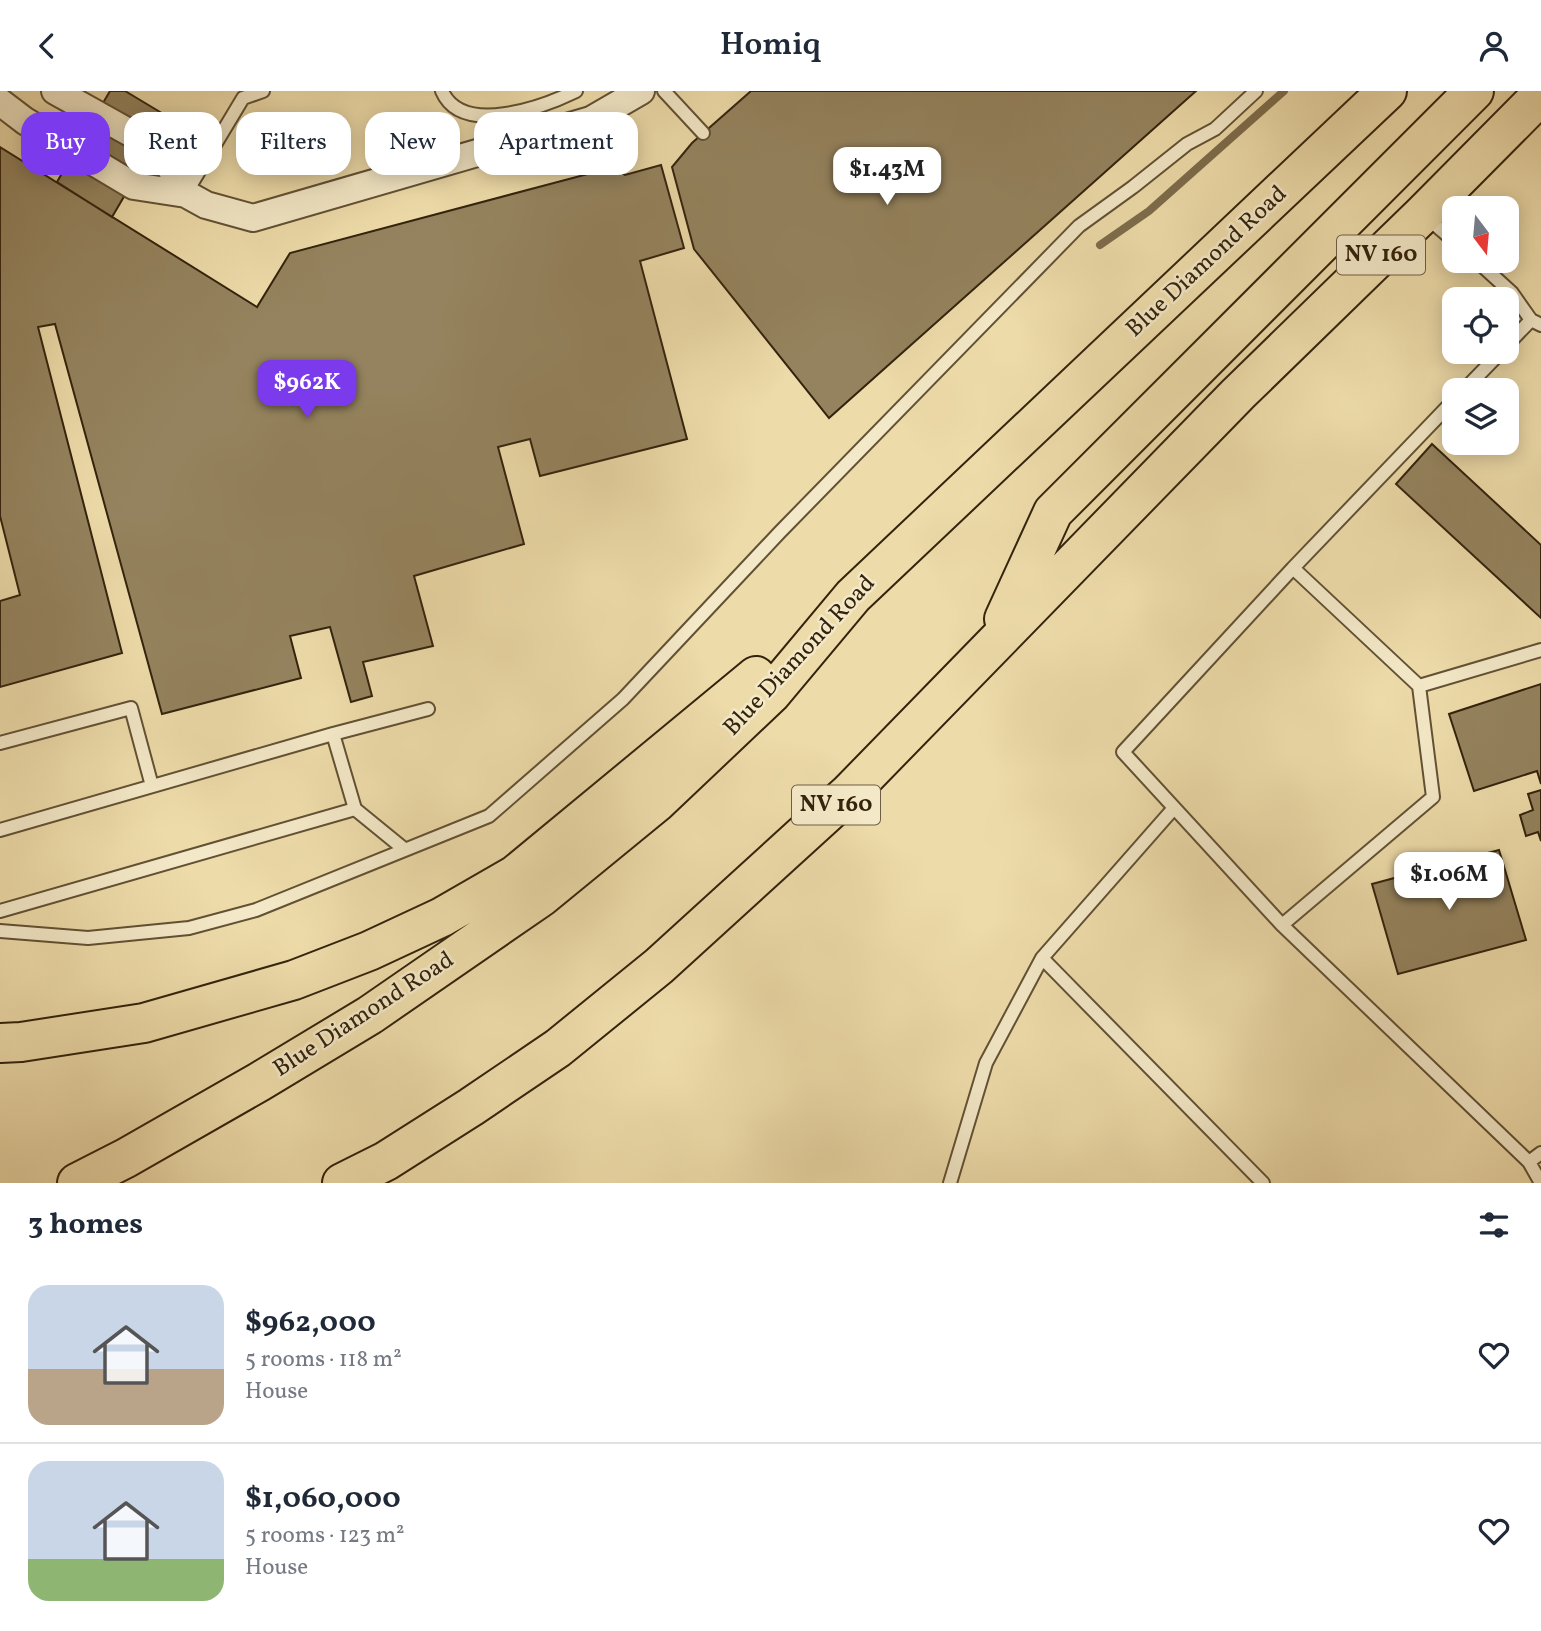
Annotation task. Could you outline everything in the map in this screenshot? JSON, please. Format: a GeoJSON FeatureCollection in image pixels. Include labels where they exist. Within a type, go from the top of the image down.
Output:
{"type":"FeatureCollection","features":[{"type":"Feature","properties":{"kind":"highway","name":"Blue Diamond Road"},"geometry":{"type":"LineString","coordinates":[[77,1183],[247,1089],[370,1015],[541,897],[657,802],[771,694],[853,597],[1387,91]]}},
{"type":"Feature","properties":{"kind":"highway"},"geometry":{"type":"LineString","coordinates":[[991,646],[1054,512],[1474,91]]}},
{"type":"Feature","properties":{"kind":"highway","name":"NV 160"},"geometry":{"type":"LineString","coordinates":[[342,1183],[375,1172],[558,1048],[659,966],[850,792],[1238,394],[1535,108]]}},
{"type":"Feature","properties":{"kind":"highway"},"geometry":{"type":"LineString","coordinates":[[0,1043],[144,1023],[294,980],[369,951],[442,917],[515,875],[853,597]]}},
{"type":"Feature","properties":{"kind":"street"},"geometry":{"type":"LineString","coordinates":[[55,91],[159,149],[186,194]]}},
{"type":"Feature","properties":{"kind":"street"},"geometry":{"type":"LineString","coordinates":[[0,102],[46,134],[134,186],[186,194],[206,205],[253,218],[591,120],[641,91]]}},
{"type":"Feature","properties":{"kind":"lane"},"geometry":{"type":"LineString","coordinates":[[186,194],[243,98],[263,91]]}},
{"type":"Feature","properties":{"kind":"lane"},"geometry":{"type":"LineString","coordinates":[[442,91],[464,114],[493,116],[556,100],[576,91]]}},
{"type":"Feature","properties":{"kind":"lane"},"geometry":{"type":"LineString","coordinates":[[664,91],[703,133]]}},
{"type":"Feature","properties":{"kind":"lane"},"geometry":{"type":"LineString","coordinates":[[0,931],[88,938],[189,928],[256,910],[489,816],[623,699],[780,532],[1079,226],[1187,144],[1215,129],[1256,91]]}},
{"type":"Feature","properties":{"kind":"lane"},"geometry":{"type":"LineString","coordinates":[[1423,214],[1442,231]]}},
{"type":"Feature","properties":{"kind":"lane"},"geometry":{"type":"LineString","coordinates":[[1490,273],[1512,293],[1536,323],[1519,336]]}},
{"type":"Feature","properties":{"kind":"lane"},"geometry":{"type":"LineString","coordinates":[[1476,378],[1489,364]]}},
{"type":"Feature","properties":{"kind":"lane"},"geometry":{"type":"LineString","coordinates":[[1442,413],[1293,568],[1123,752],[1282,925],[1529,1162],[1541,1183]]}},
{"type":"Feature","properties":{"kind":"lane"},"geometry":{"type":"LineString","coordinates":[[1282,925],[1433,797],[1419,687],[1293,568]]}},
{"type":"Feature","properties":{"kind":"lane"},"geometry":{"type":"LineString","coordinates":[[1419,687],[1541,650]]}},
{"type":"Feature","properties":{"kind":"lane"},"geometry":{"type":"LineString","coordinates":[[0,743],[131,708],[152,786]]}},
{"type":"Feature","properties":{"kind":"lane"},"geometry":{"type":"LineString","coordinates":[[0,830],[428,709]]}},
{"type":"Feature","properties":{"kind":"lane"},"geometry":{"type":"LineString","coordinates":[[333,734],[355,809],[404,849]]}},
{"type":"Feature","properties":{"kind":"lane"},"geometry":{"type":"LineString","coordinates":[[950,1183],[986,1063],[1042,958],[1174,808]]}},
{"type":"Feature","properties":{"kind":"lane"},"geometry":{"type":"LineString","coordinates":[[0,911],[355,809]]}},
{"type":"Feature","properties":{"kind":"lane"},"geometry":{"type":"LineString","coordinates":[[1042,958],[1263,1183]]}},
{"type":"Feature","properties":{"kind":"lane"},"geometry":{"type":"LineString","coordinates":[[1529,1162],[1541,1153]]}},
{"type":"Feature","properties":{"kind":"building"},"geometry":{"type":"Polygon","coordinates":[[[110,91],[125,91],[160,112],[124,112],[124,175],[137,175],[112,217],[57,182],[61,175],[110,175],[110,112],[98,112],[110,91]]]}},
{"type":"Feature","properties":{"kind":"building"},"geometry":{"type":"Polygon","coordinates":[[[751,91],[1196,91],[829,418],[694,249],[672,167],[692,143],[751,91]]]}},
{"type":"Feature","properties":{"kind":"building"},"geometry":{"type":"Polygon","coordinates":[[[0,147],[21,160],[21,175],[45,175],[257,307],[290,253],[584,175],[638,175],[638,171],[661,165],[684,248],[640,261],[687,439],[540,476],[530,439],[498,447],[524,544],[414,576],[433,646],[363,662],[372,696],[351,702],[330,627],[290,636],[301,678],[162,714],[55,324],[38,327],[122,653],[0,687],[0,601],[20,595],[0,516],[0,147]]]}},
{"type":"Feature","properties":{"kind":"building"},"geometry":{"type":"Polygon","coordinates":[[[1432,444],[1541,545],[1541,618],[1396,484],[1432,444]]]}},
{"type":"Feature","properties":{"kind":"building"},"geometry":{"type":"Polygon","coordinates":[[[1541,684],[1541,784],[1537,771],[1474,791],[1449,714],[1541,684]]]}},
{"type":"Feature","properties":{"kind":"building"},"geometry":{"type":"Polygon","coordinates":[[[1541,790],[1541,841],[1538,832],[1526,836],[1520,815],[1533,810],[1528,794],[1541,790]]]}},
{"type":"Feature","properties":{"kind":"building"},"geometry":{"type":"Polygon","coordinates":[[[1499,850],[1526,940],[1398,974],[1372,884],[1499,850]]]}},
{"type":"Feature","properties":{"kind":"waterway"},"geometry":{"type":"LineString","coordinates":[[1100,245],[1149,211],[1284,91]]}}]}
